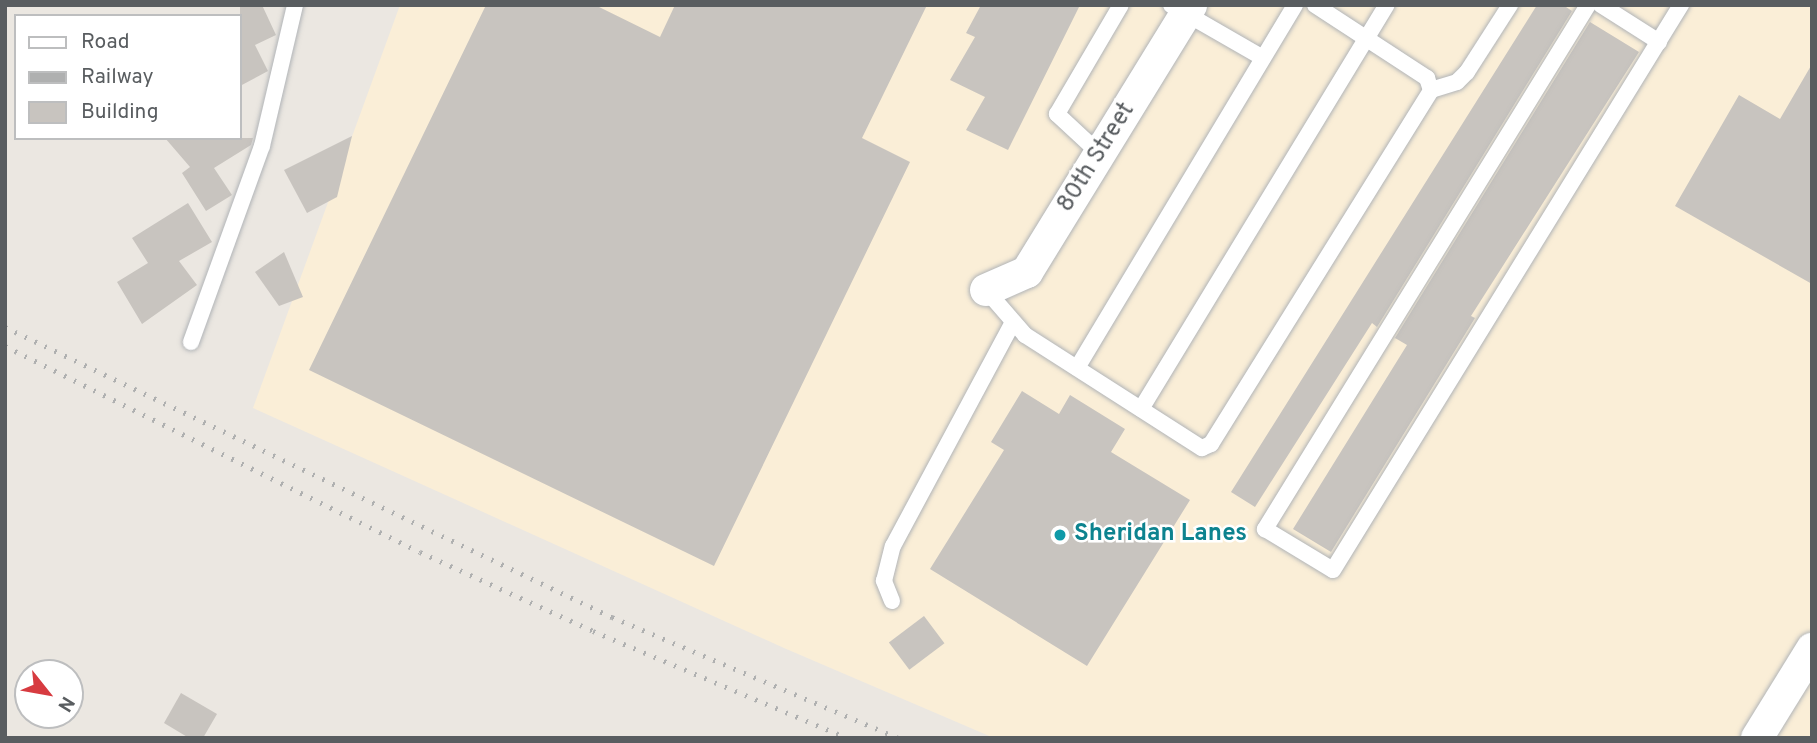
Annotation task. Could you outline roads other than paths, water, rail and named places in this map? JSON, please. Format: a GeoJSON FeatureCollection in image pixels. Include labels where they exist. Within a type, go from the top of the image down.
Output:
{"type":"FeatureCollection","features":[{"type":"Feature","properties":{"kind":"street","name":"80th Street"},"geometry":{"type":"LineString","coordinates":[[986,290],[1027,272],[1100,154],[1183,7]]}},
{"type":"Feature","properties":{"kind":"street"},"geometry":{"type":"LineString","coordinates":[[1757,738],[1812,649]]}},
{"type":"Feature","properties":{"kind":"lane"},"geometry":{"type":"LineString","coordinates":[[191,342],[262,146],[295,5]]}},
{"type":"Feature","properties":{"kind":"lane"},"geometry":{"type":"LineString","coordinates":[[1100,154],[1057,114],[1121,5]]}},
{"type":"Feature","properties":{"kind":"lane"},"geometry":{"type":"LineString","coordinates":[[1077,368],[1295,5]]}},
{"type":"Feature","properties":{"kind":"lane"},"geometry":{"type":"LineString","coordinates":[[1315,5],[1427,78],[1431,90]]}},
{"type":"Feature","properties":{"kind":"lane"},"geometry":{"type":"LineString","coordinates":[[1141,409],[1387,5]]}},
{"type":"Feature","properties":{"kind":"lane"},"geometry":{"type":"LineString","coordinates":[[986,290],[1025,335],[1202,447],[1211,444],[1431,90],[1457,82],[1467,72],[1510,5]]}},
{"type":"Feature","properties":{"kind":"lane"},"geometry":{"type":"LineString","coordinates":[[1588,5],[1265,529],[1333,570],[1681,5]]}},
{"type":"Feature","properties":{"kind":"lane"},"geometry":{"type":"LineString","coordinates":[[1601,5],[1659,42]]}},
{"type":"Feature","properties":{"kind":"lane"},"geometry":{"type":"LineString","coordinates":[[1183,7],[1263,58]]}},
{"type":"Feature","properties":{"kind":"lane"},"geometry":{"type":"LineString","coordinates":[[892,601],[884,581],[893,546],[1013,322]]}},
{"type":"Feature","properties":{"kind":"railway"},"geometry":{"type":"LineString","coordinates":[[5,327],[612,617],[898,738]]}},
{"type":"Feature","properties":{"kind":"railway"},"geometry":{"type":"LineString","coordinates":[[5,346],[420,552],[593,631],[847,738]]}},
{"type":"Feature","properties":{"kind":"place","name":"Sheridan Lanes"},"geometry":{"type":"Point","coordinates":[1060,535]}}]}
